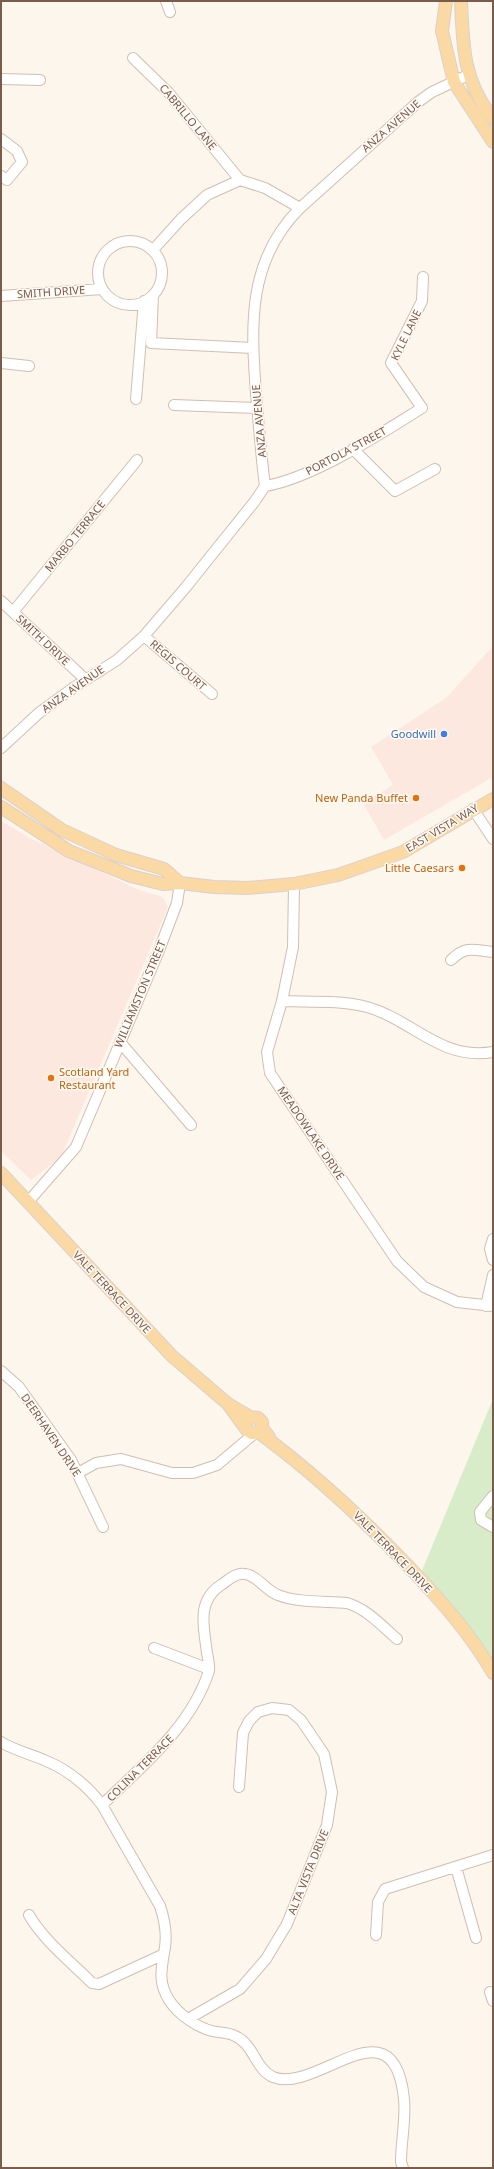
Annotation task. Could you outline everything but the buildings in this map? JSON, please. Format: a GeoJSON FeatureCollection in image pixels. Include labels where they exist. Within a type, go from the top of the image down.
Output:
{"type":"FeatureCollection","features":[{"type":"Feature","properties":{"kind":"main road"},"geometry":{"type":"LineString","coordinates":[[446,1],[442,31],[454,82],[493,142]]}},
{"type":"Feature","properties":{"kind":"main road"},"geometry":{"type":"LineString","coordinates":[[460,1],[463,46],[468,75],[493,119]]}},
{"type":"Feature","properties":{"kind":"main road"},"geometry":{"type":"LineString","coordinates":[[1,788],[62,830],[116,855],[164,869],[180,883]]}},
{"type":"Feature","properties":{"kind":"main road","name":"EAST VISTA WAY"},"geometry":{"type":"LineString","coordinates":[[1,807],[69,851],[95,862],[163,884],[180,883],[238,887],[294,884],[338,875],[403,852],[493,798]]}},
{"type":"Feature","properties":{"kind":"main road","name":"VALE TERRACE DRIVE"},"geometry":{"type":"LineString","coordinates":[[1,1173],[172,1356],[228,1404],[252,1427],[277,1446],[370,1526],[461,1624],[480,1650],[493,1673]]}},
{"type":"Feature","properties":{"kind":"street"},"geometry":{"type":"LineString","coordinates":[[166,1],[170,12]]}},
{"type":"Feature","properties":{"kind":"street","name":"CABRILLO LANE"},"geometry":{"type":"LineString","coordinates":[[133,58],[168,92],[240,180]]}},
{"type":"Feature","properties":{"kind":"street","name":"ANZA AVENUE"},"geometry":{"type":"LineString","coordinates":[[1,748],[40,712],[85,679],[117,660],[144,636],[239,524],[266,486],[253,348],[255,304],[262,272],[278,234],[300,208],[418,102],[432,92],[468,75]]}},
{"type":"Feature","properties":{"kind":"street"},"geometry":{"type":"LineString","coordinates":[[1,78],[40,80]]}},
{"type":"Feature","properties":{"kind":"street"},"geometry":{"type":"LineString","coordinates":[[1,139],[17,151],[22,162],[7,180],[1,176]]}},
{"type":"Feature","properties":{"kind":"street"},"geometry":{"type":"LineString","coordinates":[[153,250],[181,219],[207,195],[240,180],[265,188],[300,208]]}},
{"type":"Feature","properties":{"kind":"street"},"geometry":{"type":"LineString","coordinates":[[124,241],[134,241],[144,244],[153,250],[158,258],[161,272],[158,287],[153,295],[144,301],[125,305],[112,299],[102,289],[98,279],[98,269],[100,259],[106,250],[114,244],[124,241]]}},
{"type":"Feature","properties":{"kind":"street","name":"KYLE LANE"},"geometry":{"type":"LineString","coordinates":[[422,408],[390,363],[422,302],[423,277]]}},
{"type":"Feature","properties":{"kind":"street","name":"SMITH DRIVE"},"geometry":{"type":"LineString","coordinates":[[1,296],[102,289]]}},
{"type":"Feature","properties":{"kind":"street"},"geometry":{"type":"LineString","coordinates":[[153,295],[151,343],[253,348]]}},
{"type":"Feature","properties":{"kind":"street"},"geometry":{"type":"LineString","coordinates":[[136,399],[144,301]]}},
{"type":"Feature","properties":{"kind":"street"},"geometry":{"type":"LineString","coordinates":[[1,364],[29,366]]}},
{"type":"Feature","properties":{"kind":"street"},"geometry":{"type":"LineString","coordinates":[[174,405],[258,408]]}},
{"type":"Feature","properties":{"kind":"street","name":"PORTOLA STREET"},"geometry":{"type":"LineString","coordinates":[[266,486],[280,483],[353,449],[422,408]]}},
{"type":"Feature","properties":{"kind":"street"},"geometry":{"type":"LineString","coordinates":[[353,449],[395,491],[435,469]]}},
{"type":"Feature","properties":{"kind":"street","name":"MARBO TERRACE"},"geometry":{"type":"LineString","coordinates":[[13,612],[137,460]]}},
{"type":"Feature","properties":{"kind":"street","name":"SMITH DRIVE"},"geometry":{"type":"LineString","coordinates":[[1,601],[85,679]]}},
{"type":"Feature","properties":{"kind":"street","name":"REGIS COURT"},"geometry":{"type":"LineString","coordinates":[[144,636],[212,694]]}},
{"type":"Feature","properties":{"kind":"street"},"geometry":{"type":"LineString","coordinates":[[473,809],[493,839]]}},
{"type":"Feature","properties":{"kind":"street","name":"WILLIAMSTON STREET"},"geometry":{"type":"LineString","coordinates":[[28,1202],[76,1147],[177,903],[180,883]]}},
{"type":"Feature","properties":{"kind":"street","name":"MEADOWLAKE DRIVE"},"geometry":{"type":"LineString","coordinates":[[294,884],[294,947],[282,1001],[267,1052],[270,1073],[397,1261],[424,1287],[457,1302],[489,1306]]}},
{"type":"Feature","properties":{"kind":"street"},"geometry":{"type":"LineString","coordinates":[[450,960],[460,951],[467,950],[493,952]]}},
{"type":"Feature","properties":{"kind":"street"},"geometry":{"type":"LineString","coordinates":[[282,1001],[338,1003],[366,1007],[393,1018],[434,1042],[460,1052],[479,1054],[493,1053]]}},
{"type":"Feature","properties":{"kind":"street"},"geometry":{"type":"LineString","coordinates":[[120,1042],[191,1125]]}},
{"type":"Feature","properties":{"kind":"street"},"geometry":{"type":"LineString","coordinates":[[493,1239],[490,1249],[493,1260]]}},
{"type":"Feature","properties":{"kind":"street"},"geometry":{"type":"LineString","coordinates":[[489,1306],[493,1275]]}},
{"type":"Feature","properties":{"kind":"street","name":"DEERHAVEN DRIVE"},"geometry":{"type":"LineString","coordinates":[[1,1371],[19,1387],[78,1473],[103,1527]]}},
{"type":"Feature","properties":{"kind":"street"},"geometry":{"type":"LineString","coordinates":[[78,1473],[96,1463],[121,1459],[172,1473],[193,1473],[217,1465],[234,1450],[252,1427]]}},
{"type":"Feature","properties":{"kind":"street"},"geometry":{"type":"LineString","coordinates":[[493,1496],[480,1512],[481,1520],[493,1527]]}},
{"type":"Feature","properties":{"kind":"street"},"geometry":{"type":"LineString","coordinates":[[154,1648],[209,1669],[202,1619],[206,1601],[219,1586],[240,1574],[253,1576],[270,1591],[285,1598],[347,1603],[356,1606],[367,1612],[397,1640]]}},
{"type":"Feature","properties":{"kind":"street","name":"COLINA TERRACE"},"geometry":{"type":"LineString","coordinates":[[102,1806],[175,1733],[204,1683],[209,1669]]}},
{"type":"Feature","properties":{"kind":"street","name":"ALTA VISTA DRIVE"},"geometry":{"type":"LineString","coordinates":[[188,2019],[240,1989],[266,1959],[287,1924],[327,1825],[332,1792],[324,1754],[301,1720],[289,1710],[272,1708],[258,1712],[249,1721],[243,1733],[239,1787]]}},
{"type":"Feature","properties":{"kind":"street"},"geometry":{"type":"LineString","coordinates":[[1,1742],[46,1760],[68,1772],[97,1798],[160,1906],[164,1918],[165,1947],[162,1955],[162,1984],[169,2000],[188,2019],[197,2026],[213,2031],[227,2032],[239,2038],[249,2047],[262,2069],[273,2077],[286,2080],[361,2053],[378,2053],[386,2056],[395,2065],[404,2099],[402,2168]]}},
{"type":"Feature","properties":{"kind":"street"},"geometry":{"type":"LineString","coordinates":[[376,1935],[378,1902],[385,1889],[493,1855]]}},
{"type":"Feature","properties":{"kind":"street"},"geometry":{"type":"LineString","coordinates":[[456,1867],[476,1938]]}},
{"type":"Feature","properties":{"kind":"street"},"geometry":{"type":"LineString","coordinates":[[29,1915],[35,1925],[92,1982],[99,1984],[162,1955]]}},
{"type":"Feature","properties":{"kind":"shaded area"},"geometry":{"type":"Polygon","coordinates":[[[493,646],[493,777],[384,840],[363,803],[393,785],[371,747],[446,698],[493,646]]]}},
{"type":"Feature","properties":{"kind":"shaded area"},"geometry":{"type":"Polygon","coordinates":[[[1,821],[32,839],[139,890],[163,897],[168,907],[61,1157],[31,1180],[1,1151],[1,821]]]}},
{"type":"Feature","properties":{"kind":"green space"},"geometry":{"type":"Polygon","coordinates":[[[493,1399],[493,1673],[419,1578],[493,1399]]]}},
{"type":"Feature","properties":{"kind":"place","name":"Goodwill"},"geometry":{"type":"Point","coordinates":[444,734]}},
{"type":"Feature","properties":{"kind":"place","name":"New Panda Buffet"},"geometry":{"type":"Point","coordinates":[416,798]}},
{"type":"Feature","properties":{"kind":"place","name":"Little Caesars"},"geometry":{"type":"Point","coordinates":[462,868]}},
{"type":"Feature","properties":{"kind":"place","name":"Scotland Yard Restaurant"},"geometry":{"type":"Point","coordinates":[51,1078]}}]}
